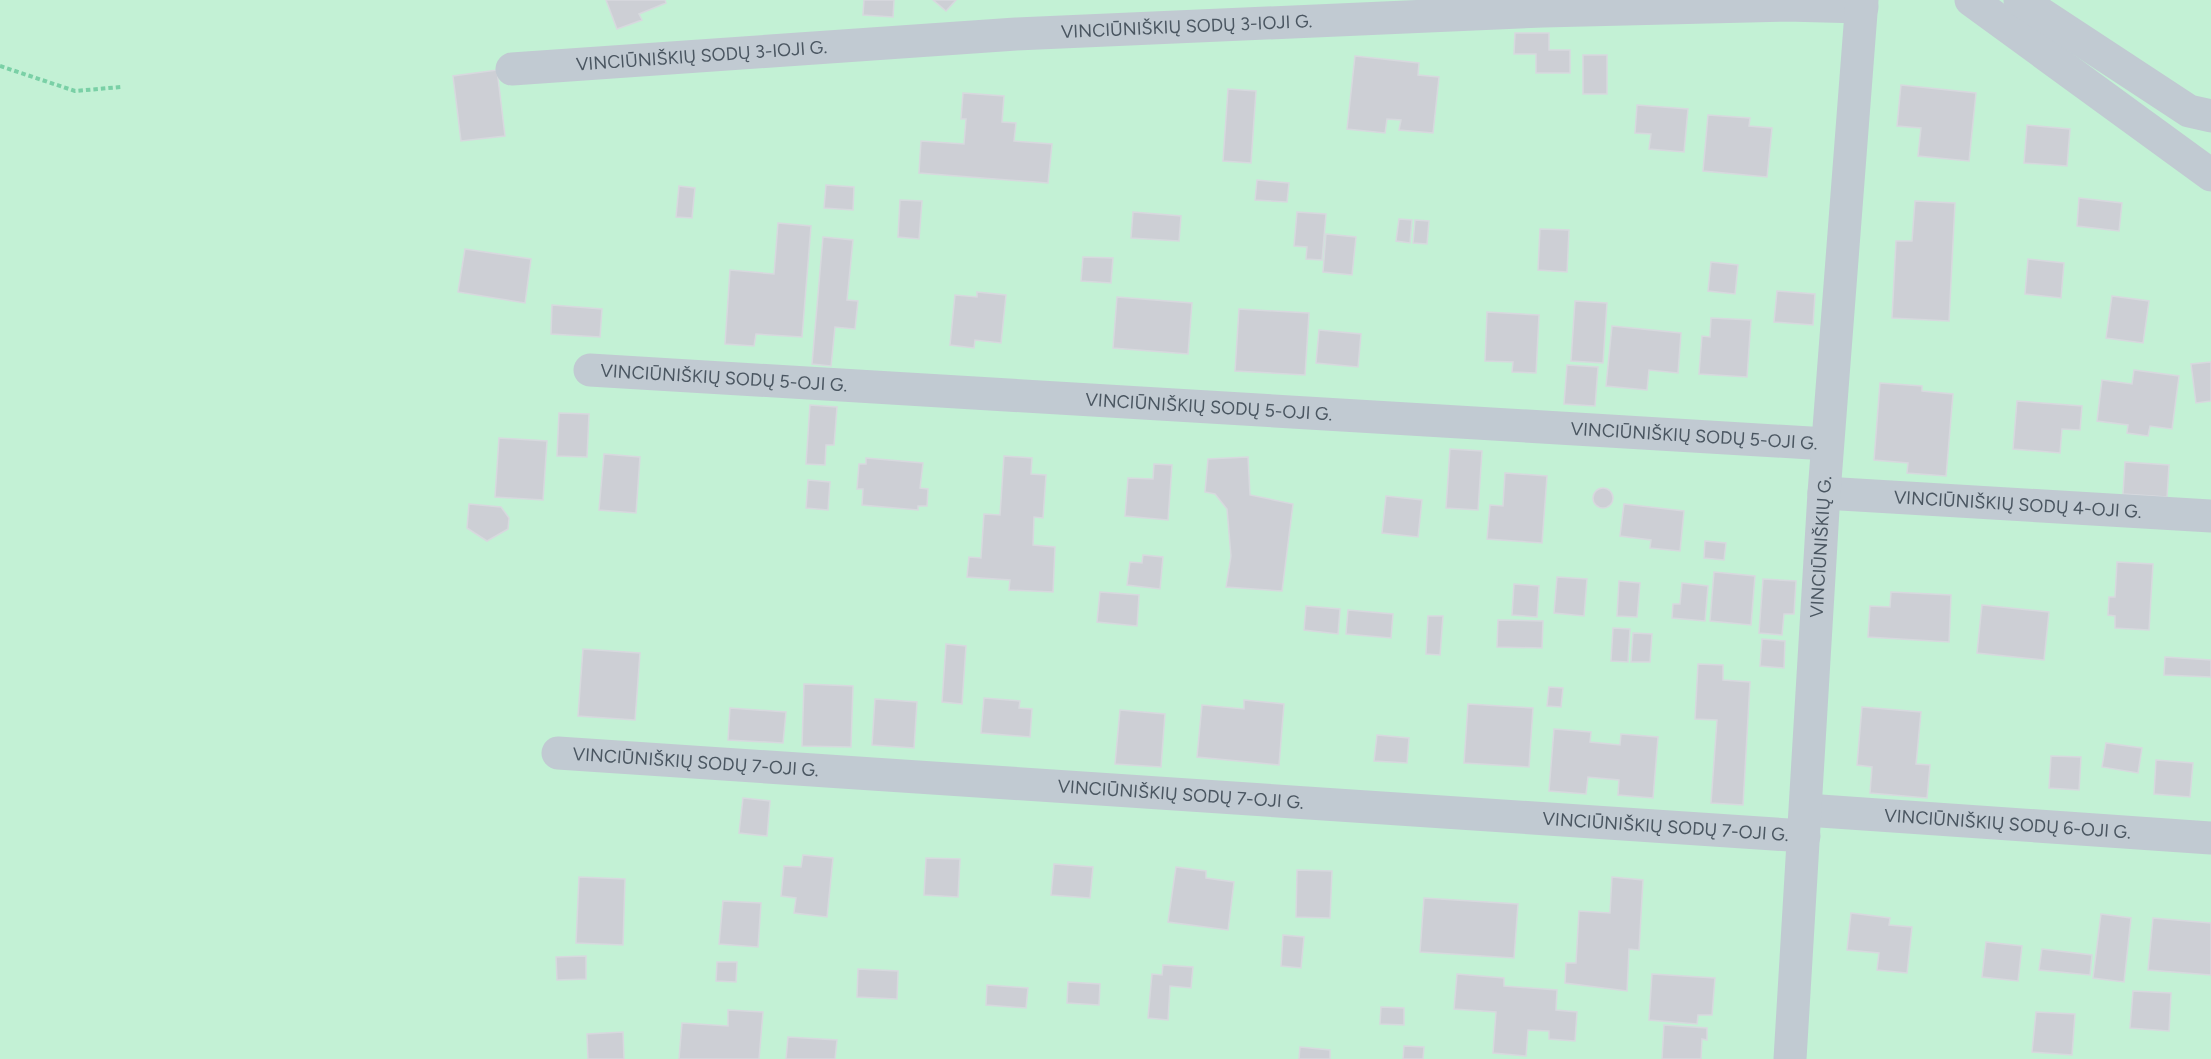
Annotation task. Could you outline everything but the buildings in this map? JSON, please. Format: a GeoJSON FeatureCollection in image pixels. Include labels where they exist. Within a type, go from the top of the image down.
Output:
{"type":"FeatureCollection","features":[{"type":"Feature","properties":{"kind":"street"},"geometry":{"type":"LineString","coordinates":[[1971,0],[2211,175]]}},
{"type":"Feature","properties":{"kind":"street"},"geometry":{"type":"LineString","coordinates":[[2020,0],[2189,111],[2211,116]]}},
{"type":"Feature","properties":{"kind":"street","name":"VINCIŪNIŠKIŲ SODŲ 3-IOJI G."},"geometry":{"type":"LineString","coordinates":[[512,69],[1028,33],[1543,11],[1862,3]]}},
{"type":"Feature","properties":{"kind":"street","name":"VINCIŪNIŠKIŲ G."},"geometry":{"type":"LineString","coordinates":[[1790,1059],[1827,444],[1862,3]]}},
{"type":"Feature","properties":{"kind":"street","name":"VINCIŪNIŠKIŲ SODŲ 5-OJI G."},"geometry":{"type":"LineString","coordinates":[[591,370],[1827,444]]}},
{"type":"Feature","properties":{"kind":"street","name":"VINCIŪNIŠKIŲ SODŲ 4-OJI G."},"geometry":{"type":"LineString","coordinates":[[1824,493],[2211,516]]}},
{"type":"Feature","properties":{"kind":"street","name":"VINCIŪNIŠKIŲ SODŲ 7-OJI G."},"geometry":{"type":"LineString","coordinates":[[558,753],[1805,823]]}},
{"type":"Feature","properties":{"kind":"street","name":"VINCIŪNIŠKIŲ SODŲ 6-OJI G."},"geometry":{"type":"LineString","coordinates":[[1805,823],[2211,838]]}},
{"type":"Feature","properties":{"kind":"path"},"geometry":{"type":"LineString","coordinates":[[0,66],[75,91],[122,87]]}},
{"type":"Feature","properties":{"kind":"green space"},"geometry":{"type":"Polygon","coordinates":[[[0,0],[2211,0],[2211,1059],[0,1059],[0,0]]]}}]}
